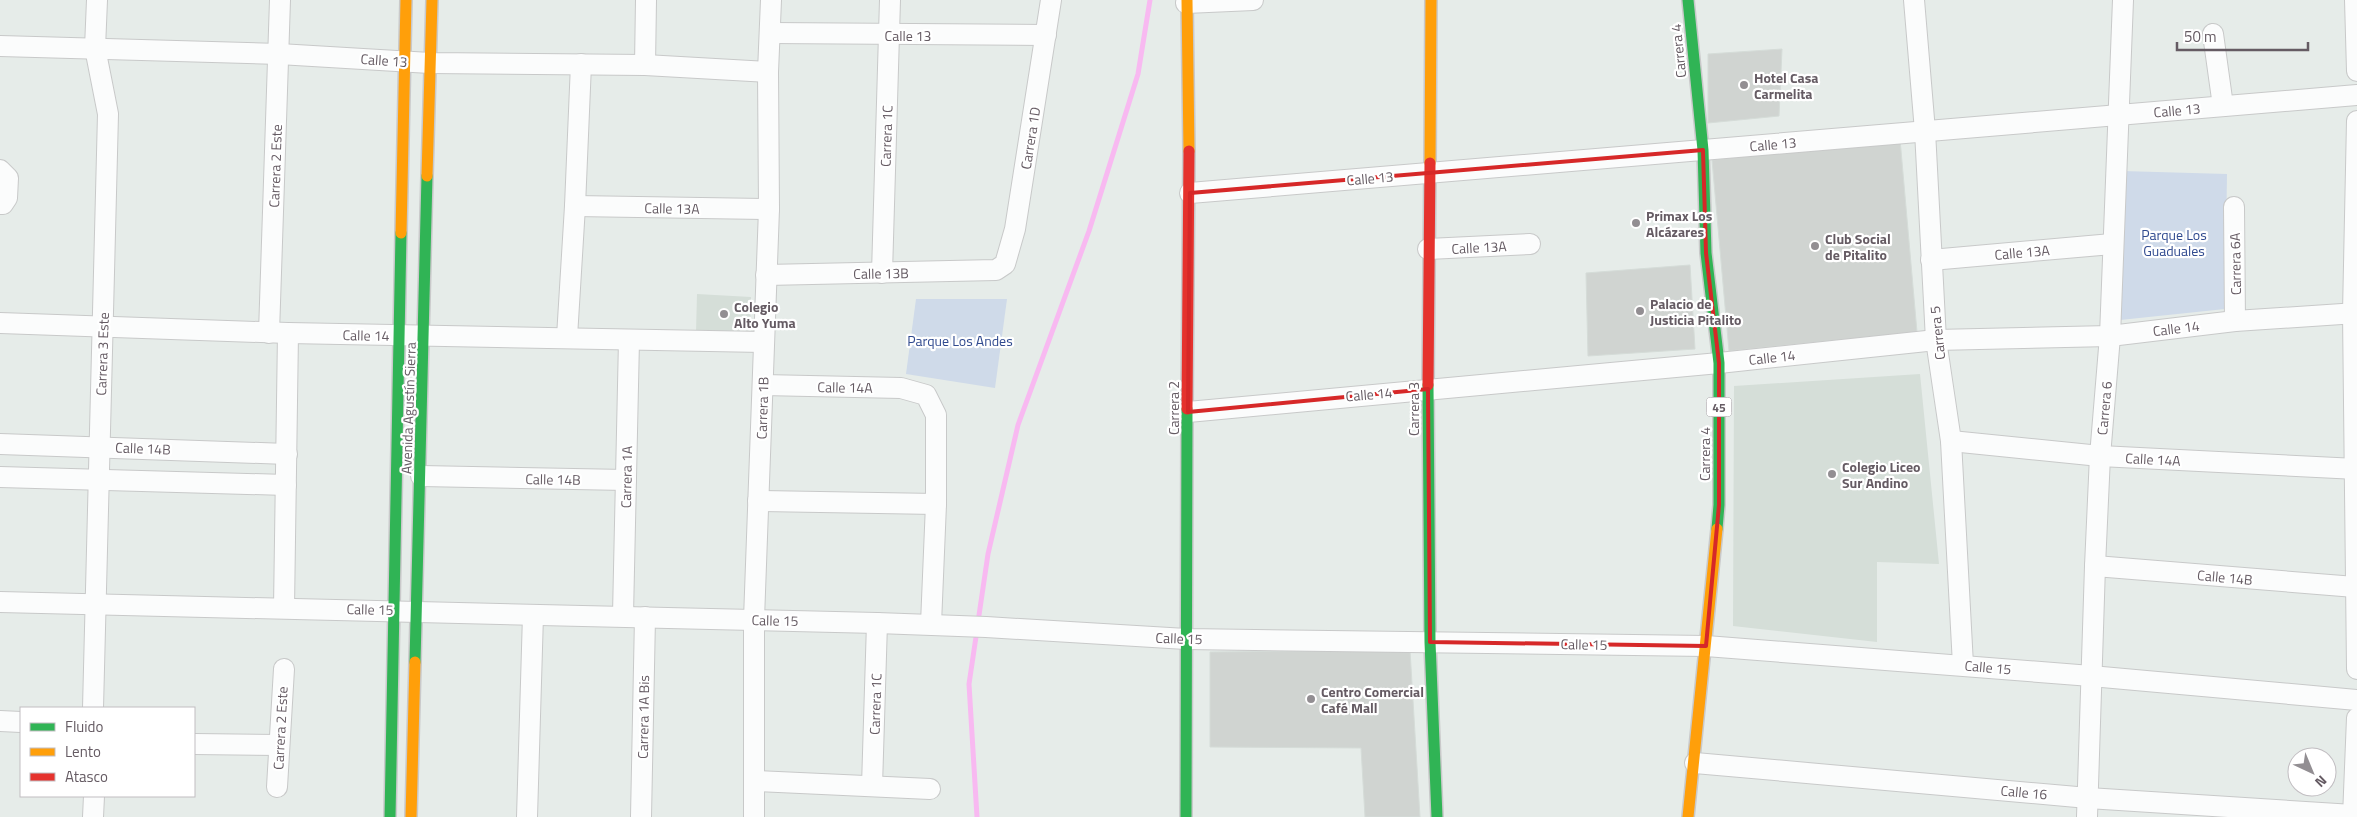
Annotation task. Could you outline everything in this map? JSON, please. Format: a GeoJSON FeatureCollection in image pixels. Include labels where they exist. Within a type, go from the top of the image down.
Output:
{"type":"FeatureCollection","features":[{"type":"Feature","properties":{"kind":"main road","name":"Avenida Agustín Sierra"},"geometry":{"type":"LineString","coordinates":[[390,817],[406,0]]}},
{"type":"Feature","properties":{"kind":"main road","name":"Avenida Agustín Sierra"},"geometry":{"type":"LineString","coordinates":[[412,817],[432,0]]}},
{"type":"Feature","properties":{"kind":"main road","name":"Carrera 3"},"geometry":{"type":"LineString","coordinates":[[1431,0],[1428,389],[1430,642],[1437,817]]}},
{"type":"Feature","properties":{"kind":"main road","name":"Carrera 4"},"geometry":{"type":"LineString","coordinates":[[1688,0],[1703,150],[1706,253],[1719,363],[1719,505],[1689,816]]}},
{"type":"Feature","properties":{"kind":"main road","name":"Carrera 2"},"geometry":{"type":"LineString","coordinates":[[1186,817],[1187,271],[1190,193],[1187,2]]}},
{"type":"Feature","properties":{"kind":"street","name":"Carrera 3 Este"},"geometry":{"type":"LineString","coordinates":[[93,707],[98,446],[108,114],[96,48],[98,0]]}},
{"type":"Feature","properties":{"kind":"street","name":"Carrera 2 Este"},"geometry":{"type":"LineString","coordinates":[[280,0],[278,54],[278,333],[287,454],[284,608]]}},
{"type":"Feature","properties":{"kind":"street"},"geometry":{"type":"LineString","coordinates":[[645,65],[646,0]]}},
{"type":"Feature","properties":{"kind":"street","name":"Carrera 1B"},"geometry":{"type":"LineString","coordinates":[[754,817],[754,619],[769,209],[768,72],[771,0]]}},
{"type":"Feature","properties":{"kind":"street","name":"Carrera 1C"},"geometry":{"type":"LineString","coordinates":[[882,273],[890,0]]}},
{"type":"Feature","properties":{"kind":"street","name":"Carrera 1D"},"geometry":{"type":"LineString","coordinates":[[996,270],[1005,264],[1015,229],[1051,0]]}},
{"type":"Feature","properties":{"kind":"street"},"geometry":{"type":"LineString","coordinates":[[1187,2],[1253,0]]}},
{"type":"Feature","properties":{"kind":"street","name":"Carrera 5"},"geometry":{"type":"LineString","coordinates":[[1914,0],[1925,131],[1936,340],[1951,440],[1963,665]]}},
{"type":"Feature","properties":{"kind":"street","name":"Carrera 6"},"geometry":{"type":"LineString","coordinates":[[2088,808],[2090,676],[2100,456],[2110,336],[2112,244],[2120,115],[2123,0]]}},
{"type":"Feature","properties":{"kind":"street"},"geometry":{"type":"LineString","coordinates":[[2355,0],[2357,71]]}},
{"type":"Feature","properties":{"kind":"street","name":"Calle 13"},"geometry":{"type":"LineString","coordinates":[[770,33],[1046,35]]}},
{"type":"Feature","properties":{"kind":"street"},"geometry":{"type":"LineString","coordinates":[[2213,34],[2223,106]]}},
{"type":"Feature","properties":{"kind":"street","name":"Calle 13"},"geometry":{"type":"LineString","coordinates":[[0,46],[278,54],[430,63],[645,65],[768,72]]}},
{"type":"Feature","properties":{"kind":"street"},"geometry":{"type":"LineString","coordinates":[[567,337],[581,64]]}},
{"type":"Feature","properties":{"kind":"street","name":"Calle 13"},"geometry":{"type":"LineString","coordinates":[[1190,193],[2357,95]]}},
{"type":"Feature","properties":{"kind":"street"},"geometry":{"type":"LineString","coordinates":[[2357,122],[2355,313],[2357,469],[2355,587],[2357,670]]}},
{"type":"Feature","properties":{"kind":"street"},"geometry":{"type":"LineString","coordinates":[[0,204],[3,204],[8,198],[8,178],[3,172]]}},
{"type":"Feature","properties":{"kind":"street","name":"Calle 13A"},"geometry":{"type":"LineString","coordinates":[[575,206],[769,209]]}},
{"type":"Feature","properties":{"kind":"street","name":"Carrera 6A"},"geometry":{"type":"LineString","coordinates":[[2234,207],[2235,321]]}},
{"type":"Feature","properties":{"kind":"street","name":"Calle 13A"},"geometry":{"type":"LineString","coordinates":[[1428,249],[1530,244]]}},
{"type":"Feature","properties":{"kind":"street","name":"Calle 13A"},"geometry":{"type":"LineString","coordinates":[[1931,260],[2112,244]]}},
{"type":"Feature","properties":{"kind":"street","name":"Calle 13B"},"geometry":{"type":"LineString","coordinates":[[766,275],[996,270]]}},
{"type":"Feature","properties":{"kind":"street","name":"Calle 14"},"geometry":{"type":"LineString","coordinates":[[1188,412],[1719,363],[1936,340],[2110,336],[2235,321],[2355,313]]}},
{"type":"Feature","properties":{"kind":"street","name":"Calle 14"},"geometry":{"type":"LineString","coordinates":[[0,323],[278,333],[763,342]]}},
{"type":"Feature","properties":{"kind":"street","name":"Carrera 1A"},"geometry":{"type":"LineString","coordinates":[[623,615],[629,340]]}},
{"type":"Feature","properties":{"kind":"street","name":"Calle 14A"},"geometry":{"type":"LineString","coordinates":[[763,385],[901,388],[926,395],[936,415],[936,504]]}},
{"type":"Feature","properties":{"kind":"street","name":"Calle 14A"},"geometry":{"type":"LineString","coordinates":[[1951,440],[2100,456],[2357,469]]}},
{"type":"Feature","properties":{"kind":"street","name":"Calle 14B"},"geometry":{"type":"LineString","coordinates":[[0,444],[287,454]]}},
{"type":"Feature","properties":{"kind":"street","name":"Calle 14B"},"geometry":{"type":"LineString","coordinates":[[421,476],[626,480]]}},
{"type":"Feature","properties":{"kind":"street"},"geometry":{"type":"LineString","coordinates":[[0,477],[286,485]]}},
{"type":"Feature","properties":{"kind":"street"},"geometry":{"type":"LineString","coordinates":[[758,501],[936,504],[931,624]]}},
{"type":"Feature","properties":{"kind":"street","name":"Calle 14B"},"geometry":{"type":"LineString","coordinates":[[2095,566],[2355,587]]}},
{"type":"Feature","properties":{"kind":"street","name":"Calle 15"},"geometry":{"type":"LineString","coordinates":[[0,602],[395,610],[533,616],[623,615],[645,618],[931,624],[1186,639],[1706,646],[1963,665],[2357,700]]}},
{"type":"Feature","properties":{"kind":"street"},"geometry":{"type":"LineString","coordinates":[[527,817],[533,616]]}},
{"type":"Feature","properties":{"kind":"street","name":"Carrera 1A Bis"},"geometry":{"type":"LineString","coordinates":[[641,817],[645,618]]}},
{"type":"Feature","properties":{"kind":"street","name":"Carrera 1C"},"geometry":{"type":"LineString","coordinates":[[872,786],[877,623]]}},
{"type":"Feature","properties":{"kind":"street","name":"Carrera 2 Este"},"geometry":{"type":"LineString","coordinates":[[278,787],[278,745],[284,669]]}},
{"type":"Feature","properties":{"kind":"street"},"geometry":{"type":"LineString","coordinates":[[2353,816],[2357,718]]}},
{"type":"Feature","properties":{"kind":"street"},"geometry":{"type":"LineString","coordinates":[[0,722],[20,722]]}},
{"type":"Feature","properties":{"kind":"street"},"geometry":{"type":"LineString","coordinates":[[195,744],[278,745]]}},
{"type":"Feature","properties":{"kind":"street","name":"Calle 16"},"geometry":{"type":"LineString","coordinates":[[1695,763],[2088,808],[2353,816]]}},
{"type":"Feature","properties":{"kind":"street"},"geometry":{"type":"LineString","coordinates":[[754,781],[930,789]]}},
{"type":"Feature","properties":{"kind":"street"},"geometry":{"type":"LineString","coordinates":[[93,817],[94,797]]}},
{"type":"Feature","properties":{"kind":"highlighted area"},"geometry":{"type":"Polygon","coordinates":[[[1703,150],[1706,253],[1719,363],[1719,505],[1706,646],[1430,642],[1428,389],[1188,412],[1190,193],[1703,150]]]}},
{"type":"Feature","properties":{"kind":"shaded area","name":"Colegio Alto Yuma"},"geometry":{"type":"Polygon","coordinates":[[[697,294],[751,297],[750,330],[696,332],[697,294]]]}},
{"type":"Feature","properties":{"kind":"shaded area","name":"Colegio Liceo Sur Andino"},"geometry":{"type":"Polygon","coordinates":[[[1920,374],[1939,564],[1877,562],[1877,642],[1733,626],[1734,386],[1920,374]]]}},
{"type":"Feature","properties":{"kind":"green space","name":"Parque Los Guaduales"},"geometry":{"type":"Polygon","coordinates":[[[2122,171],[2227,174],[2225,309],[2120,320],[2122,171]]]}},
{"type":"Feature","properties":{"kind":"green space","name":"Parque Los Andes"},"geometry":{"type":"Polygon","coordinates":[[[916,299],[1007,299],[995,388],[906,374],[916,299]]]}},
{"type":"Feature","properties":{"kind":"building","name":"Hotel Casa Carmelita"},"geometry":{"type":"Polygon","coordinates":[[[1782,49],[1779,116],[1708,123],[1708,54],[1782,49]]]}},
{"type":"Feature","properties":{"kind":"building","name":"Club Social de Pitalito"},"geometry":{"type":"Polygon","coordinates":[[[1900,139],[1917,332],[1729,351],[1712,160],[1900,139]]]}},
{"type":"Feature","properties":{"kind":"building","name":"Palacio de Justicia Pitalito"},"geometry":{"type":"Polygon","coordinates":[[[1690,265],[1695,349],[1588,356],[1586,273],[1690,265]]]}},
{"type":"Feature","properties":{"kind":"building","name":"Centro Comercial Café Mall"},"geometry":{"type":"Polygon","coordinates":[[[1410,650],[1420,817],[1365,817],[1361,748],[1210,747],[1210,652],[1410,650]]]}},
{"type":"Feature","properties":{"kind":"waterway"},"geometry":{"type":"LineString","coordinates":[[978,622],[988,554],[1018,425],[1089,231],[1138,74],[1150,0]]}},
{"type":"Feature","properties":{"kind":"waterway"},"geometry":{"type":"LineString","coordinates":[[977,630],[969,684],[977,817]]}},
{"type":"Feature","properties":{"kind":"traffic: fast"},"geometry":{"type":"LineString","coordinates":[[1688,0],[1703,150],[1706,253],[1719,363],[1719,505],[1717,529]]}},
{"type":"Feature","properties":{"kind":"traffic: fast"},"geometry":{"type":"LineString","coordinates":[[415,662],[427,176]]}},
{"type":"Feature","properties":{"kind":"traffic: fast"},"geometry":{"type":"LineString","coordinates":[[390,817],[401,233]]}},
{"type":"Feature","properties":{"kind":"traffic: fast"},"geometry":{"type":"LineString","coordinates":[[1428,385],[1430,642],[1437,817]]}},
{"type":"Feature","properties":{"kind":"traffic: fast"},"geometry":{"type":"LineString","coordinates":[[1186,817],[1187,409]]}},
{"type":"Feature","properties":{"kind":"traffic: slow"},"geometry":{"type":"LineString","coordinates":[[401,233],[406,0]]}},
{"type":"Feature","properties":{"kind":"traffic: slow"},"geometry":{"type":"LineString","coordinates":[[427,176],[432,0]]}},
{"type":"Feature","properties":{"kind":"traffic: slow"},"geometry":{"type":"LineString","coordinates":[[1187,0],[1189,151]]}},
{"type":"Feature","properties":{"kind":"traffic: slow"},"geometry":{"type":"LineString","coordinates":[[1430,163],[1431,0]]}},
{"type":"Feature","properties":{"kind":"traffic: slow"},"geometry":{"type":"LineString","coordinates":[[1688,817],[1717,529]]}},
{"type":"Feature","properties":{"kind":"traffic: slow"},"geometry":{"type":"LineString","coordinates":[[411,817],[415,662]]}},
{"type":"Feature","properties":{"kind":"traffic: jam"},"geometry":{"type":"LineString","coordinates":[[1187,409],[1189,151]]}},
{"type":"Feature","properties":{"kind":"traffic: jam"},"geometry":{"type":"LineString","coordinates":[[1428,385],[1430,163]]}},
{"type":"Feature","properties":{"kind":"place","name":"Hotel Casa Carmelita"},"geometry":{"type":"Point","coordinates":[1744,85]}},
{"type":"Feature","properties":{"kind":"place","name":"Primax Los Alcázares"},"geometry":{"type":"Point","coordinates":[1636,223]}},
{"type":"Feature","properties":{"kind":"place","name":"Club Social de Pitalito"},"geometry":{"type":"Point","coordinates":[1815,246]}},
{"type":"Feature","properties":{"kind":"place","name":"Palacio de Justicia Pitalito"},"geometry":{"type":"Point","coordinates":[1640,311]}},
{"type":"Feature","properties":{"kind":"place","name":"Colegio Alto Yuma"},"geometry":{"type":"Point","coordinates":[724,314]}},
{"type":"Feature","properties":{"kind":"place","name":"Colegio Liceo Sur Andino"},"geometry":{"type":"Point","coordinates":[1832,474]}},
{"type":"Feature","properties":{"kind":"place","name":"Centro Comercial Café Mall"},"geometry":{"type":"Point","coordinates":[1311,699]}}]}
